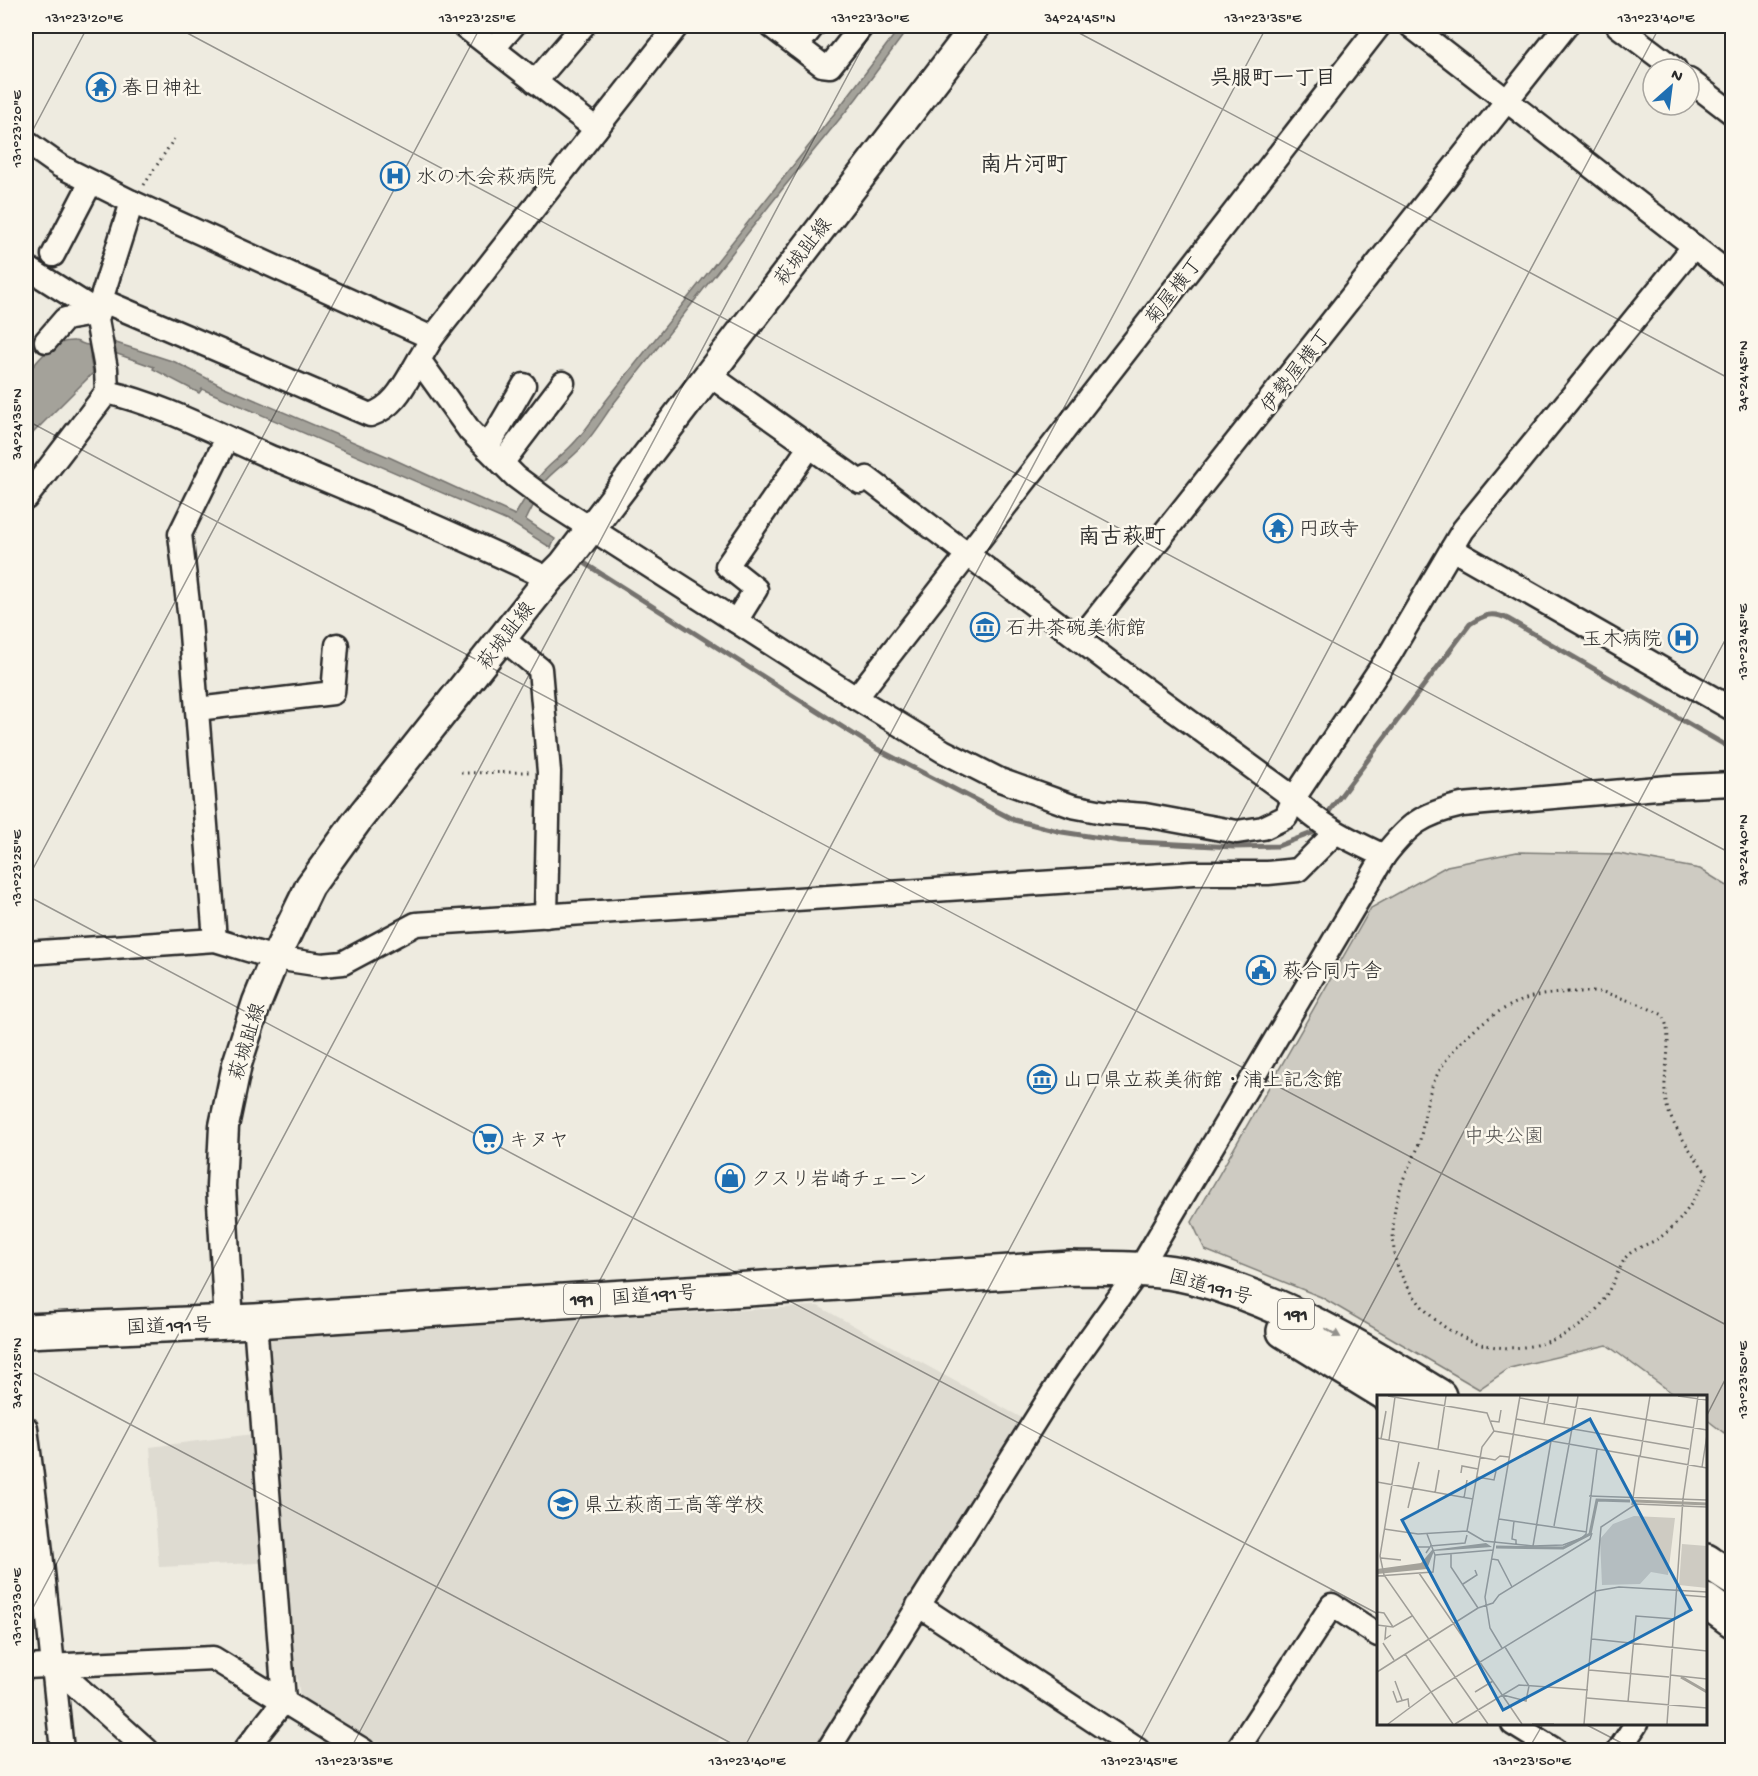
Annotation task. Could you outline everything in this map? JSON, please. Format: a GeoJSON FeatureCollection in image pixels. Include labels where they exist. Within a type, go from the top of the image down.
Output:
{"type":"FeatureCollection","features":[{"type":"Feature","properties":{"kind":"highway","name":"国道191号"},"geometry":{"type":"LineString","coordinates":[[26,1331],[242,1321],[1070,1268],[1139,1270],[1191,1276],[1281,1307],[1373,1356],[1437,1395]]}},
{"type":"Feature","properties":{"kind":"highway","name":"国道191号"},"geometry":{"type":"LineString","coordinates":[[1139,1270],[1187,1293],[1261,1319],[1388,1395]]}},
{"type":"Feature","properties":{"kind":"main road","name":"萩城趾線"},"geometry":{"type":"LineString","coordinates":[[242,1321],[221,1186],[224,1126],[237,1064],[257,1002],[275,958],[310,886],[357,821],[592,528],[976,26]]}},
{"type":"Feature","properties":{"kind":"street"},"geometry":{"type":"LineString","coordinates":[[464,26],[596,129]]}},
{"type":"Feature","properties":{"kind":"street"},"geometry":{"type":"LineString","coordinates":[[494,49],[513,26]]}},
{"type":"Feature","properties":{"kind":"street"},"geometry":{"type":"LineString","coordinates":[[536,82],[583,26]]}},
{"type":"Feature","properties":{"kind":"street"},"geometry":{"type":"LineString","coordinates":[[26,267],[99,311],[370,415],[383,411],[398,395],[432,338],[677,26]]}},
{"type":"Feature","properties":{"kind":"street"},"geometry":{"type":"LineString","coordinates":[[771,26],[822,65],[830,66],[862,26]]}},
{"type":"Feature","properties":{"kind":"street"},"geometry":{"type":"LineString","coordinates":[[797,46],[813,26]]}},
{"type":"Feature","properties":{"kind":"street","name":"菊屋横丁"},"geometry":{"type":"LineString","coordinates":[[856,698],[1379,26]]}},
{"type":"Feature","properties":{"kind":"street"},"geometry":{"type":"LineString","coordinates":[[1411,26],[1509,100],[1732,276]]}},
{"type":"Feature","properties":{"kind":"street","name":"伊勢屋横丁"},"geometry":{"type":"LineString","coordinates":[[1080,639],[1566,26]]}},
{"type":"Feature","properties":{"kind":"street"},"geometry":{"type":"LineString","coordinates":[[1618,26],[1659,57]]}},
{"type":"Feature","properties":{"kind":"street"},"geometry":{"type":"LineString","coordinates":[[1701,89],[1732,113]]}},
{"type":"Feature","properties":{"kind":"street"},"geometry":{"type":"LineString","coordinates":[[26,142],[60,166],[132,202],[432,338]]}},
{"type":"Feature","properties":{"kind":"street"},"geometry":{"type":"LineString","coordinates":[[53,255],[91,182]]}},
{"type":"Feature","properties":{"kind":"street"},"geometry":{"type":"LineString","coordinates":[[26,498],[106,392],[106,369],[99,311],[132,202]]}},
{"type":"Feature","properties":{"kind":"street"},"geometry":{"type":"LineString","coordinates":[[26,953],[215,940],[275,958],[322,965],[343,963],[416,924],[1194,873],[1268,873],[1298,870],[1316,818],[1390,654],[1463,530],[1694,246]]}},
{"type":"Feature","properties":{"kind":"street"},"geometry":{"type":"LineString","coordinates":[[46,341],[65,319],[99,311]]}},
{"type":"Feature","properties":{"kind":"street"},"geometry":{"type":"LineString","coordinates":[[419,360],[470,431],[502,462],[551,503],[943,751],[1000,780],[1082,808],[1103,812],[1162,818],[1237,832],[1263,828],[1286,817],[1316,818]]}},
{"type":"Feature","properties":{"kind":"street"},"geometry":{"type":"LineString","coordinates":[[708,374],[860,482],[867,478],[1316,818],[1384,856]]}},
{"type":"Feature","properties":{"kind":"street"},"geometry":{"type":"LineString","coordinates":[[502,462],[563,383]]}},
{"type":"Feature","properties":{"kind":"street"},"geometry":{"type":"LineString","coordinates":[[502,462],[524,385]]}},
{"type":"Feature","properties":{"kind":"street"},"geometry":{"type":"LineString","coordinates":[[106,392],[133,398],[164,410],[475,543],[556,572]]}},
{"type":"Feature","properties":{"kind":"street"},"geometry":{"type":"LineString","coordinates":[[215,940],[190,621],[180,534],[227,438]]}},
{"type":"Feature","properties":{"kind":"street"},"geometry":{"type":"LineString","coordinates":[[736,621],[756,589],[727,566],[810,446]]}},
{"type":"Feature","properties":{"kind":"street"},"geometry":{"type":"LineString","coordinates":[[1452,549],[1732,709]]}},
{"type":"Feature","properties":{"kind":"street"},"geometry":{"type":"LineString","coordinates":[[502,638],[540,669],[549,772],[546,916]]}},
{"type":"Feature","properties":{"kind":"street"},"geometry":{"type":"LineString","coordinates":[[197,709],[333,693],[337,645]]}},
{"type":"Feature","properties":{"kind":"street"},"geometry":{"type":"LineString","coordinates":[[828,1750],[1065,1373],[1139,1270],[1384,856],[1401,834],[1419,820],[1438,811],[1462,805],[1669,787],[1732,784]]}},
{"type":"Feature","properties":{"kind":"street"},"geometry":{"type":"LineString","coordinates":[[242,1321],[284,1701],[245,1750]]}},
{"type":"Feature","properties":{"kind":"street"},"geometry":{"type":"LineString","coordinates":[[26,1428],[32,1525],[53,1665],[62,1750]]}},
{"type":"Feature","properties":{"kind":"street"},"geometry":{"type":"LineString","coordinates":[[1713,1608],[1724,1569]]}},
{"type":"Feature","properties":{"kind":"street"},"geometry":{"type":"LineString","coordinates":[[918,1605],[1138,1750]]}},
{"type":"Feature","properties":{"kind":"street"},"geometry":{"type":"LineString","coordinates":[[1237,1750],[1332,1605],[1377,1634]]}},
{"type":"Feature","properties":{"kind":"street"},"geometry":{"type":"LineString","coordinates":[[26,1667],[213,1658],[363,1750]]}},
{"type":"Feature","properties":{"kind":"street"},"geometry":{"type":"LineString","coordinates":[[53,1665],[147,1750]]}},
{"type":"Feature","properties":{"kind":"street"},"geometry":{"type":"LineString","coordinates":[[1515,1725],[1555,1750]]}},
{"type":"Feature","properties":{"kind":"street"},"geometry":{"type":"LineString","coordinates":[[1619,1750],[1635,1725]]}},
{"type":"Feature","properties":{"kind":"path"},"geometry":{"type":"LineString","coordinates":[[132,202],[174,139]]}},
{"type":"Feature","properties":{"kind":"path"},"geometry":{"type":"LineString","coordinates":[[461,773],[549,772]]}},
{"type":"Feature","properties":{"kind":"path"},"geometry":{"type":"LineString","coordinates":[[1603,992],[1639,1004],[1662,1015],[1668,1027],[1666,1103],[1682,1138],[1708,1175],[1687,1212],[1662,1237],[1627,1255],[1601,1306],[1579,1326],[1554,1339],[1523,1347],[1497,1348],[1466,1340],[1441,1325],[1423,1309],[1406,1286],[1394,1254],[1393,1219],[1400,1188],[1418,1146],[1431,1089],[1448,1057],[1472,1030],[1503,1010],[1532,997],[1550,994],[1603,992]]}},
{"type":"Feature","properties":{"kind":"shaded area"},"geometry":{"type":"Polygon","coordinates":[[[901,26],[910,26],[856,99],[614,403],[587,442],[541,486],[535,482],[542,472],[584,432],[605,402],[838,109],[901,26]]]}},
{"type":"Feature","properties":{"kind":"shaded area"},"geometry":{"type":"Polygon","coordinates":[[[107,340],[175,362],[220,385],[391,458],[515,515],[527,495],[536,500],[526,520],[555,539],[551,548],[512,523],[202,389],[199,393],[153,369],[154,367],[109,351],[90,357],[93,373],[26,440],[26,375],[52,347],[66,342],[74,341],[90,345],[107,340]]]}},
{"type":"Feature","properties":{"kind":"shaded area","name":"県立萩商工高等学校"},"geometry":{"type":"Polygon","coordinates":[[[818,1306],[1022,1418],[827,1750],[743,1750],[720,1738],[713,1750],[382,1750],[301,1702],[278,1562],[159,1567],[150,1447],[269,1432],[266,1336],[818,1306]]]}},
{"type":"Feature","properties":{"kind":"green space","name":"中央公園"},"geometry":{"type":"Polygon","coordinates":[[[1517,852],[1619,854],[1700,869],[1732,889],[1732,1419],[1724,1433],[1707,1420],[1707,1395],[1675,1395],[1607,1345],[1510,1368],[1479,1389],[1321,1297],[1205,1250],[1192,1222],[1371,908],[1447,866],[1517,852]]]}},
{"type":"Feature","properties":{"kind":"waterway"},"geometry":{"type":"LineString","coordinates":[[578,559],[877,749],[1014,820],[1062,832],[1120,841],[1234,847],[1278,846],[1312,833],[1318,825]]}},
{"type":"Feature","properties":{"kind":"waterway"},"geometry":{"type":"LineString","coordinates":[[1324,818],[1470,624],[1488,615],[1508,619],[1732,749]]}},
{"type":"Feature","properties":{"kind":"place","name":"春日神社"},"geometry":{"type":"Point","coordinates":[101,87]}},
{"type":"Feature","properties":{"kind":"place","name":"水の木会萩病院"},"geometry":{"type":"Point","coordinates":[395,176]}},
{"type":"Feature","properties":{"kind":"place","name":"円政寺"},"geometry":{"type":"Point","coordinates":[1278,528]}},
{"type":"Feature","properties":{"kind":"place","name":"石井茶碗美術館"},"geometry":{"type":"Point","coordinates":[985,627]}},
{"type":"Feature","properties":{"kind":"place","name":"玉木病院"},"geometry":{"type":"Point","coordinates":[1683,638]}},
{"type":"Feature","properties":{"kind":"place","name":"萩合同庁舎"},"geometry":{"type":"Point","coordinates":[1261,970]}},
{"type":"Feature","properties":{"kind":"place","name":"山口県立萩美術館・浦上記念館"},"geometry":{"type":"Point","coordinates":[1042,1079]}},
{"type":"Feature","properties":{"kind":"place","name":"キヌヤ"},"geometry":{"type":"Point","coordinates":[488,1139]}},
{"type":"Feature","properties":{"kind":"place","name":"クスリ岩崎チェーン"},"geometry":{"type":"Point","coordinates":[730,1178]}},
{"type":"Feature","properties":{"kind":"place","name":"県立萩商工高等学校"},"geometry":{"type":"Point","coordinates":[563,1504]}},
{"type":"Feature","properties":{"kind":"district","name":"呉服町一丁目"},"geometry":{"type":"Point","coordinates":[1273,77]}},
{"type":"Feature","properties":{"kind":"district","name":"南片河町"},"geometry":{"type":"Point","coordinates":[1024,163]}},
{"type":"Feature","properties":{"kind":"district","name":"南古萩町"},"geometry":{"type":"Point","coordinates":[1122,535]}}]}
